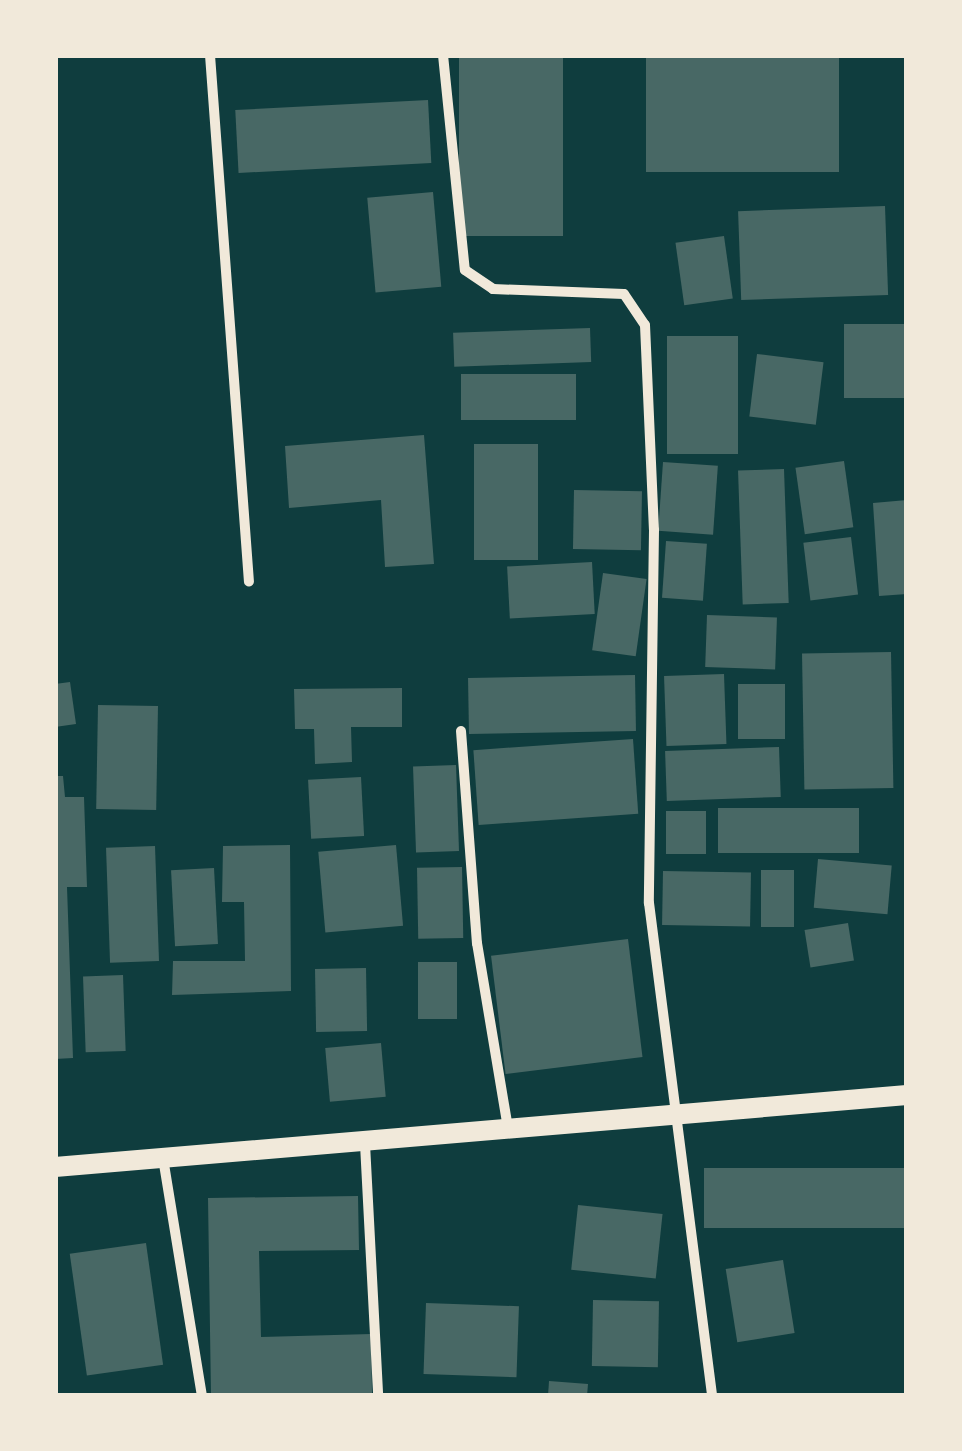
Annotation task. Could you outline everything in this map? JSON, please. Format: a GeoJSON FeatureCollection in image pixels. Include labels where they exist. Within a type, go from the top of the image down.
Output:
{"type":"FeatureCollection","features":[{"type":"Feature","properties":{"kind":"main road"},"geometry":{"type":"LineString","coordinates":[[55,1167],[365,1144],[907,1095]]}},
{"type":"Feature","properties":{"kind":"street"},"geometry":{"type":"LineString","coordinates":[[210,55],[250,582]]}},
{"type":"Feature","properties":{"kind":"street"},"geometry":{"type":"LineString","coordinates":[[442,55],[465,270],[493,289],[624,294],[645,325],[654,530],[649,903],[670,1115],[712,1396]]}},
{"type":"Feature","properties":{"kind":"street"},"geometry":{"type":"LineString","coordinates":[[461,731],[477,942],[508,1129]]}},
{"type":"Feature","properties":{"kind":"street"},"geometry":{"type":"LineString","coordinates":[[365,1144],[378,1396]]}},
{"type":"Feature","properties":{"kind":"street"},"geometry":{"type":"LineString","coordinates":[[163,1158],[202,1396]]}},
{"type":"Feature","properties":{"kind":"building"},"geometry":{"type":"Polygon","coordinates":[[[459,55],[563,55],[563,236],[459,236],[459,55]]]}},
{"type":"Feature","properties":{"kind":"building"},"geometry":{"type":"Polygon","coordinates":[[[646,55],[839,55],[839,172],[646,172],[646,55]]]}},
{"type":"Feature","properties":{"kind":"building"},"geometry":{"type":"Polygon","coordinates":[[[428,100],[431,163],[239,173],[235,110],[428,100]]]}},
{"type":"Feature","properties":{"kind":"building"},"geometry":{"type":"Polygon","coordinates":[[[433,192],[441,287],[376,292],[367,198],[433,192]]]}},
{"type":"Feature","properties":{"kind":"building"},"geometry":{"type":"Polygon","coordinates":[[[885,206],[888,295],[741,300],[738,211],[885,206]]]}},
{"type":"Feature","properties":{"kind":"building"},"geometry":{"type":"Polygon","coordinates":[[[724,236],[733,298],[684,305],[675,243],[724,236]]]}},
{"type":"Feature","properties":{"kind":"building"},"geometry":{"type":"Polygon","coordinates":[[[844,324],[907,324],[907,398],[844,398],[844,324]]]}},
{"type":"Feature","properties":{"kind":"building"},"geometry":{"type":"Polygon","coordinates":[[[590,328],[591,362],[454,367],[453,333],[590,328]]]}},
{"type":"Feature","properties":{"kind":"building"},"geometry":{"type":"Polygon","coordinates":[[[667,336],[738,336],[738,454],[667,454],[667,336]]]}},
{"type":"Feature","properties":{"kind":"building"},"geometry":{"type":"Polygon","coordinates":[[[757,354],[824,362],[816,425],[749,417],[757,354]]]}},
{"type":"Feature","properties":{"kind":"building"},"geometry":{"type":"Polygon","coordinates":[[[461,374],[576,374],[576,420],[461,420],[461,374]]]}},
{"type":"Feature","properties":{"kind":"building"},"geometry":{"type":"Polygon","coordinates":[[[424,435],[434,564],[385,567],[381,500],[289,508],[285,446],[424,435]]]}},
{"type":"Feature","properties":{"kind":"building"},"geometry":{"type":"Polygon","coordinates":[[[474,444],[538,444],[538,560],[474,560],[474,444]]]}},
{"type":"Feature","properties":{"kind":"building"},"geometry":{"type":"Polygon","coordinates":[[[844,461],[853,527],[805,534],[795,468],[844,461]]]}},
{"type":"Feature","properties":{"kind":"building"},"geometry":{"type":"Polygon","coordinates":[[[663,462],[718,466],[713,535],[658,531],[663,462]]]}},
{"type":"Feature","properties":{"kind":"building"},"geometry":{"type":"Polygon","coordinates":[[[784,469],[789,603],[743,605],[738,471],[784,469]]]}},
{"type":"Feature","properties":{"kind":"building"},"geometry":{"type":"Polygon","coordinates":[[[574,490],[642,491],[641,550],[573,549],[574,490]]]}},
{"type":"Feature","properties":{"kind":"building"},"geometry":{"type":"Polygon","coordinates":[[[907,500],[907,594],[879,596],[873,503],[907,500]]]}},
{"type":"Feature","properties":{"kind":"building"},"geometry":{"type":"Polygon","coordinates":[[[851,537],[858,595],[810,600],[803,543],[851,537]]]}},
{"type":"Feature","properties":{"kind":"building"},"geometry":{"type":"Polygon","coordinates":[[[666,541],[707,544],[703,601],[662,598],[666,541]]]}},
{"type":"Feature","properties":{"kind":"building"},"geometry":{"type":"Polygon","coordinates":[[[592,562],[595,614],[510,618],[507,566],[592,562]]]}},
{"type":"Feature","properties":{"kind":"building"},"geometry":{"type":"Polygon","coordinates":[[[603,573],[647,579],[636,656],[592,650],[603,573]]]}},
{"type":"Feature","properties":{"kind":"building"},"geometry":{"type":"Polygon","coordinates":[[[707,615],[777,617],[775,669],[705,667],[707,615]]]}},
{"type":"Feature","properties":{"kind":"building"},"geometry":{"type":"Polygon","coordinates":[[[891,652],[893,788],[804,790],[802,654],[891,652]]]}},
{"type":"Feature","properties":{"kind":"building"},"geometry":{"type":"Polygon","coordinates":[[[724,674],[726,744],[666,746],[664,676],[724,674]]]}},
{"type":"Feature","properties":{"kind":"building"},"geometry":{"type":"Polygon","coordinates":[[[635,675],[636,731],[469,734],[468,678],[635,675]]]}},
{"type":"Feature","properties":{"kind":"building"},"geometry":{"type":"Polygon","coordinates":[[[70,682],[76,724],[55,727],[55,684],[70,682]]]}},
{"type":"Feature","properties":{"kind":"building"},"geometry":{"type":"Polygon","coordinates":[[[738,684],[785,684],[785,739],[738,739],[738,684]]]}},
{"type":"Feature","properties":{"kind":"building"},"geometry":{"type":"Polygon","coordinates":[[[402,688],[402,727],[351,727],[352,762],[315,764],[314,729],[295,729],[294,689],[402,688]]]}},
{"type":"Feature","properties":{"kind":"building"},"geometry":{"type":"Polygon","coordinates":[[[98,705],[158,706],[156,810],[96,809],[98,705]]]}},
{"type":"Feature","properties":{"kind":"building"},"geometry":{"type":"Polygon","coordinates":[[[633,739],[638,814],[479,825],[473,750],[633,739]]]}},
{"type":"Feature","properties":{"kind":"building"},"geometry":{"type":"Polygon","coordinates":[[[779,747],[781,797],[667,801],[665,751],[779,747]]]}},
{"type":"Feature","properties":{"kind":"building"},"geometry":{"type":"Polygon","coordinates":[[[456,765],[459,851],[416,852],[413,767],[456,765]]]}},
{"type":"Feature","properties":{"kind":"building"},"geometry":{"type":"Polygon","coordinates":[[[55,776],[63,776],[65,797],[84,797],[87,887],[67,887],[73,1058],[55,1059],[55,776]]]}},
{"type":"Feature","properties":{"kind":"building"},"geometry":{"type":"Polygon","coordinates":[[[361,777],[364,836],[311,839],[308,780],[361,777]]]}},
{"type":"Feature","properties":{"kind":"building"},"geometry":{"type":"Polygon","coordinates":[[[718,808],[859,808],[859,853],[718,853],[718,808]]]}},
{"type":"Feature","properties":{"kind":"building"},"geometry":{"type":"Polygon","coordinates":[[[666,811],[706,811],[706,854],[666,854],[666,811]]]}},
{"type":"Feature","properties":{"kind":"building"},"geometry":{"type":"Polygon","coordinates":[[[290,845],[291,991],[172,995],[173,961],[245,961],[244,902],[222,902],[223,846],[290,845]]]}},
{"type":"Feature","properties":{"kind":"building"},"geometry":{"type":"Polygon","coordinates":[[[396,845],[403,926],[325,932],[318,852],[396,845]]]}},
{"type":"Feature","properties":{"kind":"building"},"geometry":{"type":"Polygon","coordinates":[[[155,846],[159,961],[110,963],[106,848],[155,846]]]}},
{"type":"Feature","properties":{"kind":"building"},"geometry":{"type":"Polygon","coordinates":[[[818,859],[892,865],[887,914],[814,908],[818,859]]]}},
{"type":"Feature","properties":{"kind":"building"},"geometry":{"type":"Polygon","coordinates":[[[462,867],[463,938],[418,939],[417,868],[462,867]]]}},
{"type":"Feature","properties":{"kind":"building"},"geometry":{"type":"Polygon","coordinates":[[[214,868],[218,944],[175,946],[171,870],[214,868]]]}},
{"type":"Feature","properties":{"kind":"building"},"geometry":{"type":"Polygon","coordinates":[[[761,870],[794,870],[794,927],[761,927],[761,870]]]}},
{"type":"Feature","properties":{"kind":"building"},"geometry":{"type":"Polygon","coordinates":[[[663,871],[751,873],[750,927],[662,925],[663,871]]]}},
{"type":"Feature","properties":{"kind":"building"},"geometry":{"type":"Polygon","coordinates":[[[848,923],[854,961],[810,967],[805,930],[848,923]]]}},
{"type":"Feature","properties":{"kind":"building"},"geometry":{"type":"Polygon","coordinates":[[[628,939],[643,1057],[506,1074],[491,956],[628,939]]]}},
{"type":"Feature","properties":{"kind":"building"},"geometry":{"type":"Polygon","coordinates":[[[418,962],[457,962],[457,1019],[418,1019],[418,962]]]}},
{"type":"Feature","properties":{"kind":"building"},"geometry":{"type":"Polygon","coordinates":[[[366,968],[367,1031],[316,1032],[315,969],[366,968]]]}},
{"type":"Feature","properties":{"kind":"building"},"geometry":{"type":"Polygon","coordinates":[[[123,975],[126,1051],[86,1052],[83,976],[123,975]]]}},
{"type":"Feature","properties":{"kind":"building"},"geometry":{"type":"Polygon","coordinates":[[[381,1043],[386,1097],[330,1102],[325,1048],[381,1043]]]}},
{"type":"Feature","properties":{"kind":"building"},"geometry":{"type":"Polygon","coordinates":[[[704,1168],[907,1168],[907,1228],[704,1228],[704,1168]]]}},
{"type":"Feature","properties":{"kind":"building"},"geometry":{"type":"Polygon","coordinates":[[[358,1196],[359,1250],[259,1251],[261,1337],[371,1334],[372,1393],[211,1396],[208,1198],[358,1196]]]}},
{"type":"Feature","properties":{"kind":"building"},"geometry":{"type":"Polygon","coordinates":[[[578,1205],[663,1214],[656,1279],[571,1270],[578,1205]]]}},
{"type":"Feature","properties":{"kind":"building"},"geometry":{"type":"Polygon","coordinates":[[[146,1243],[163,1365],[87,1376],[70,1254],[146,1243]]]}},
{"type":"Feature","properties":{"kind":"building"},"geometry":{"type":"Polygon","coordinates":[[[783,1260],[795,1333],[737,1342],[726,1269],[783,1260]]]}},
{"type":"Feature","properties":{"kind":"building"},"geometry":{"type":"Polygon","coordinates":[[[593,1300],[659,1301],[658,1367],[592,1366],[593,1300]]]}},
{"type":"Feature","properties":{"kind":"building"},"geometry":{"type":"Polygon","coordinates":[[[426,1303],[519,1306],[516,1377],[424,1374],[426,1303]]]}},
{"type":"Feature","properties":{"kind":"building"},"geometry":{"type":"Polygon","coordinates":[[[549,1381],[588,1384],[587,1396],[548,1396],[549,1381]]]}}]}
